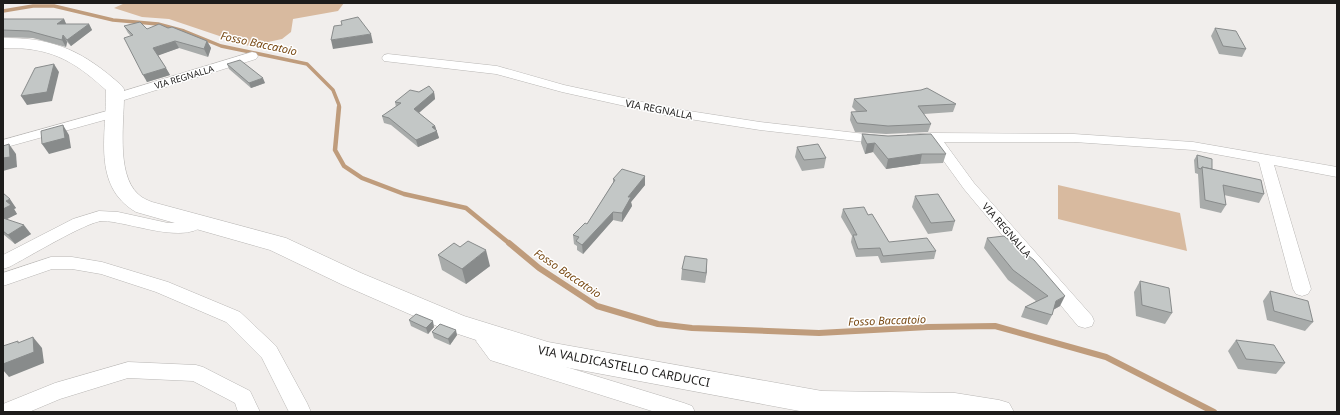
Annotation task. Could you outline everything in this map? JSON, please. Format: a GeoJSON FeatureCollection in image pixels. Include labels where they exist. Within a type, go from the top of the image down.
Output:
{"type":"FeatureCollection","features":[{"type":"Feature","properties":{"kind":"street","name":"VIA VALDICASTELLO CARDUCCI"},"geometry":{"type":"LineString","coordinates":[[3,43],[38,44],[66,54],[85,64],[115,89],[114,147],[117,174],[121,187],[130,199],[144,207],[278,244],[352,279],[455,324],[548,353],[822,403],[955,404],[999,412]]}},
{"type":"Feature","properties":{"kind":"street","name":"VIA REGNALLA"},"geometry":{"type":"LineString","coordinates":[[3,144],[252,56]]}},
{"type":"Feature","properties":{"kind":"street","name":"VIA REGNALLA"},"geometry":{"type":"LineString","coordinates":[[388,58],[497,70],[562,88],[670,112],[814,133],[898,139],[933,137],[1074,138],[1194,146],[1337,172]]}},
{"type":"Feature","properties":{"kind":"street","name":"VIA REGNALLA"},"geometry":{"type":"LineString","coordinates":[[933,137],[969,186],[1085,321]]}},
{"type":"Feature","properties":{"kind":"street"},"geometry":{"type":"LineString","coordinates":[[1265,159],[1302,289]]}},
{"type":"Feature","properties":{"kind":"street"},"geometry":{"type":"LineString","coordinates":[[3,263],[79,223],[99,216],[118,217],[168,228],[184,228],[199,221]]}},
{"type":"Feature","properties":{"kind":"street"},"geometry":{"type":"LineString","coordinates":[[3,280],[51,263],[72,263],[102,268],[162,287],[232,317],[269,352],[300,409],[300,412]]}},
{"type":"Feature","properties":{"kind":"street"},"geometry":{"type":"LineString","coordinates":[[488,334],[486,342],[497,354],[684,412]]}},
{"type":"Feature","properties":{"kind":"street"},"geometry":{"type":"LineString","coordinates":[[6,412],[55,392],[128,370],[196,373],[243,397],[249,412]]}},
{"type":"Feature","properties":{"kind":"shaded area"},"geometry":{"type":"Polygon","coordinates":[[[125,3],[344,3],[338,11],[293,19],[291,32],[282,39],[249,46],[169,19],[142,17],[114,8],[125,3]]]}},
{"type":"Feature","properties":{"kind":"shaded area"},"geometry":{"type":"Polygon","coordinates":[[[1058,185],[1180,213],[1187,251],[1058,219],[1058,185]]]}},
{"type":"Feature","properties":{"kind":"building"},"geometry":{"type":"Polygon","coordinates":[[[358,17],[371,34],[331,40],[334,26],[342,25],[341,21],[358,17]]]}},
{"type":"Feature","properties":{"kind":"building"},"geometry":{"type":"Polygon","coordinates":[[[3,19],[64,19],[57,24],[89,24],[67,40],[63,35],[62,40],[29,31],[3,30],[3,19]]]}},
{"type":"Feature","properties":{"kind":"building"},"geometry":{"type":"Polygon","coordinates":[[[140,22],[147,29],[159,24],[168,28],[172,27],[207,41],[204,49],[175,41],[153,48],[166,68],[143,75],[124,38],[133,35],[124,26],[140,22]]]}},
{"type":"Feature","properties":{"kind":"building"},"geometry":{"type":"Polygon","coordinates":[[[1215,28],[1236,31],[1246,49],[1223,46],[1215,28]]]}},
{"type":"Feature","properties":{"kind":"building"},"geometry":{"type":"Polygon","coordinates":[[[240,60],[263,78],[249,83],[227,64],[240,60]]]}},
{"type":"Feature","properties":{"kind":"building"},"geometry":{"type":"Polygon","coordinates":[[[54,64],[47,92],[21,96],[35,68],[54,64]]]}},
{"type":"Feature","properties":{"kind":"building"},"geometry":{"type":"Polygon","coordinates":[[[429,86],[434,92],[414,109],[435,126],[432,127],[437,131],[416,140],[389,118],[382,116],[401,103],[395,102],[410,90],[419,92],[429,86]]]}},
{"type":"Feature","properties":{"kind":"building"},"geometry":{"type":"Polygon","coordinates":[[[927,88],[956,104],[918,106],[931,124],[888,126],[857,123],[851,112],[867,111],[854,99],[927,88]]]}},
{"type":"Feature","properties":{"kind":"building"},"geometry":{"type":"Polygon","coordinates":[[[63,125],[65,138],[42,144],[41,131],[63,125]]]}},
{"type":"Feature","properties":{"kind":"building"},"geometry":{"type":"Polygon","coordinates":[[[862,134],[888,136],[931,134],[946,154],[922,154],[888,159],[875,143],[867,144],[862,134]]]}},
{"type":"Feature","properties":{"kind":"building"},"geometry":{"type":"Polygon","coordinates":[[[9,144],[10,157],[3,158],[3,146],[9,144]]]}},
{"type":"Feature","properties":{"kind":"building"},"geometry":{"type":"Polygon","coordinates":[[[818,144],[826,158],[804,160],[797,147],[818,144]]]}},
{"type":"Feature","properties":{"kind":"building"},"geometry":{"type":"Polygon","coordinates":[[[1197,155],[1212,159],[1212,169],[1202,167],[1201,169],[1198,168],[1197,155]]]}},
{"type":"Feature","properties":{"kind":"building"},"geometry":{"type":"Polygon","coordinates":[[[1202,167],[1261,180],[1264,194],[1223,185],[1226,205],[1205,200],[1202,167]]]}},
{"type":"Feature","properties":{"kind":"building"},"geometry":{"type":"Polygon","coordinates":[[[622,169],[645,176],[628,197],[631,197],[622,213],[613,212],[582,245],[576,241],[579,237],[573,235],[585,223],[587,224],[615,180],[613,179],[622,169]]]}},
{"type":"Feature","properties":{"kind":"building"},"geometry":{"type":"Polygon","coordinates":[[[3,193],[10,199],[6,201],[11,205],[3,209],[3,193]]]}},
{"type":"Feature","properties":{"kind":"building"},"geometry":{"type":"Polygon","coordinates":[[[938,194],[955,221],[931,223],[915,196],[938,194]]]}},
{"type":"Feature","properties":{"kind":"building"},"geometry":{"type":"Polygon","coordinates":[[[864,207],[868,215],[872,214],[889,242],[927,238],[936,251],[883,256],[880,248],[858,249],[853,235],[857,235],[843,209],[864,207]]]}},
{"type":"Feature","properties":{"kind":"building"},"geometry":{"type":"Polygon","coordinates":[[[3,218],[24,225],[8,235],[3,231],[3,218]]]}},
{"type":"Feature","properties":{"kind":"building"},"geometry":{"type":"Polygon","coordinates":[[[1004,236],[1034,260],[1065,296],[1056,301],[1052,315],[1025,307],[1048,296],[1013,270],[987,238],[1004,236]]]}},
{"type":"Feature","properties":{"kind":"building"},"geometry":{"type":"Polygon","coordinates":[[[468,241],[486,250],[462,269],[438,255],[454,243],[460,247],[468,241]]]}},
{"type":"Feature","properties":{"kind":"building"},"geometry":{"type":"Polygon","coordinates":[[[685,256],[707,259],[706,273],[682,269],[685,256]]]}},
{"type":"Feature","properties":{"kind":"building"},"geometry":{"type":"Polygon","coordinates":[[[1140,281],[1169,288],[1172,313],[1142,305],[1140,281]]]}},
{"type":"Feature","properties":{"kind":"building"},"geometry":{"type":"Polygon","coordinates":[[[1270,291],[1308,301],[1313,322],[1274,311],[1270,291]]]}},
{"type":"Feature","properties":{"kind":"building"},"geometry":{"type":"Polygon","coordinates":[[[416,314],[433,321],[426,328],[409,320],[416,314]]]}},
{"type":"Feature","properties":{"kind":"building"},"geometry":{"type":"Polygon","coordinates":[[[440,324],[456,330],[448,339],[432,332],[440,324]]]}},
{"type":"Feature","properties":{"kind":"building"},"geometry":{"type":"Polygon","coordinates":[[[33,337],[34,352],[3,364],[3,346],[18,341],[18,343],[33,337]]]}},
{"type":"Feature","properties":{"kind":"building"},"geometry":{"type":"Polygon","coordinates":[[[1236,340],[1274,345],[1285,363],[1246,359],[1236,340]]]}},
{"type":"Feature","properties":{"kind":"waterway","name":"Fosso Baccatoio"},"geometry":{"type":"LineString","coordinates":[[3,11],[33,6],[54,6],[113,20],[158,24],[184,31],[221,46],[307,64],[333,90],[339,107]]}},
{"type":"Feature","properties":{"kind":"waterway","name":"Fosso Baccatoio"},"geometry":{"type":"LineString","coordinates":[[339,107],[335,150],[344,166],[362,178],[404,194],[466,208],[510,244]]}},
{"type":"Feature","properties":{"kind":"waterway","name":"Fosso Baccatoio"},"geometry":{"type":"LineString","coordinates":[[509,243],[539,268],[597,306],[658,324],[692,328],[819,333],[928,327],[995,326],[1106,357],[1214,412]]}}]}
